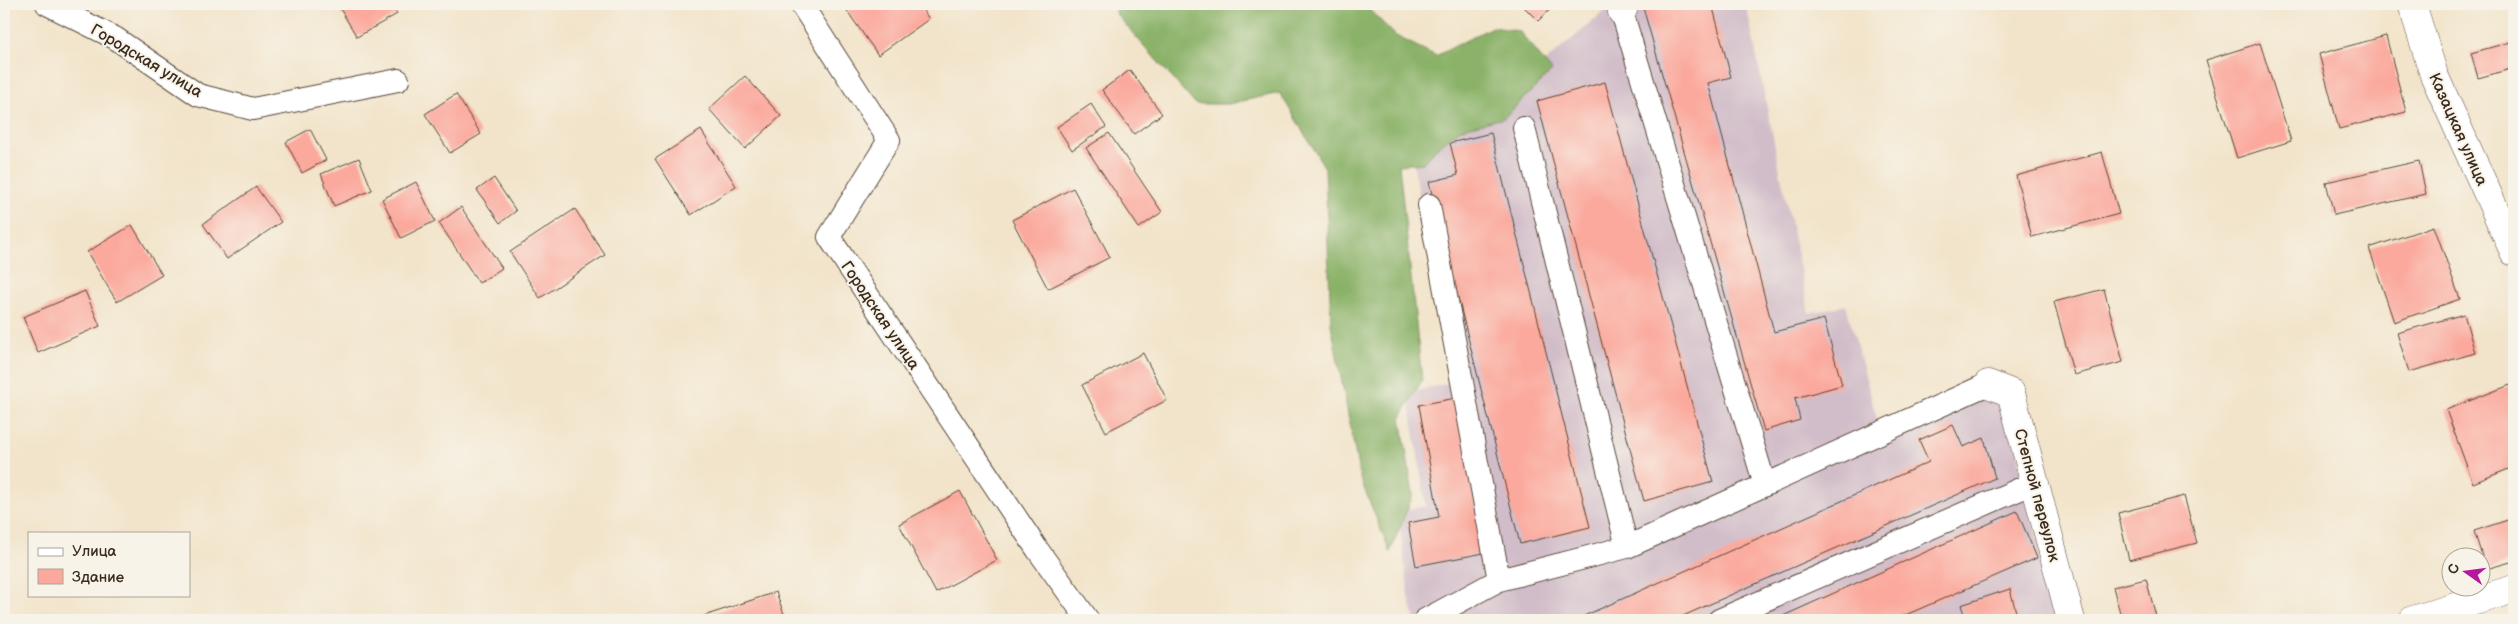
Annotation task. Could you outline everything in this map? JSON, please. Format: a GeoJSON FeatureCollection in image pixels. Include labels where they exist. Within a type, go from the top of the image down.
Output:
{"type":"FeatureCollection","features":[{"type":"Feature","properties":{"kind":"street","name":"Казацкая улица"},"geometry":{"type":"LineString","coordinates":[[2412,4],[2434,75],[2514,252]]}},
{"type":"Feature","properties":{"kind":"street","name":"Степной переулок"},"geometry":{"type":"LineString","coordinates":[[1988,384],[2011,393],[2071,620]]}},
{"type":"Feature","properties":{"kind":"street"},"geometry":{"type":"LineString","coordinates":[[2413,620],[2514,589]]}},
{"type":"Feature","properties":{"kind":"lane","name":"Городская улица"},"geometry":{"type":"LineString","coordinates":[[47,4],[115,38],[198,95],[253,109],[398,80]]}},
{"type":"Feature","properties":{"kind":"lane","name":"Городская улица"},"geometry":{"type":"LineString","coordinates":[[801,4],[888,140],[829,237],[1037,549],[1088,620]]}},
{"type":"Feature","properties":{"kind":"lane"},"geometry":{"type":"LineString","coordinates":[[1624,8],[1765,485]]}},
{"type":"Feature","properties":{"kind":"lane"},"geometry":{"type":"LineString","coordinates":[[1524,128],[1627,547]]}},
{"type":"Feature","properties":{"kind":"lane"},"geometry":{"type":"LineString","coordinates":[[1429,205],[1500,580]]}},
{"type":"Feature","properties":{"kind":"lane"},"geometry":{"type":"LineString","coordinates":[[1425,620],[1500,580],[1627,547],[1988,384]]}},
{"type":"Feature","properties":{"kind":"lane"},"geometry":{"type":"LineString","coordinates":[[1718,620],[2036,482]]}},
{"type":"Feature","properties":{"kind":"shaded area"},"geometry":{"type":"Polygon","coordinates":[[[1613,4],[1746,4],[1809,313],[1846,305],[1883,441],[1990,394],[2007,406],[2056,620],[1415,620],[1409,597],[1398,511],[1426,506],[1408,393],[1454,382],[1410,145],[1530,75],[1613,4]]]}},
{"type":"Feature","properties":{"kind":"green space"},"geometry":{"type":"Polygon","coordinates":[[[1113,4],[1364,4],[1396,36],[1436,56],[1492,27],[1519,31],[1552,71],[1504,118],[1462,128],[1436,148],[1423,163],[1399,165],[1422,380],[1401,417],[1413,495],[1390,552],[1360,478],[1331,324],[1325,168],[1280,93],[1228,104],[1195,104],[1117,15],[1113,4]]]}},
{"type":"Feature","properties":{"kind":"building"},"geometry":{"type":"Polygon","coordinates":[[[346,4],[391,4],[397,14],[357,37],[339,7],[346,4]]]}},
{"type":"Feature","properties":{"kind":"building"},"geometry":{"type":"Polygon","coordinates":[[[857,4],[918,4],[929,19],[878,55],[847,11],[857,4]]]}},
{"type":"Feature","properties":{"kind":"building"},"geometry":{"type":"Polygon","coordinates":[[[1521,4],[1556,4],[1538,21],[1521,4]]]}},
{"type":"Feature","properties":{"kind":"building"},"geometry":{"type":"Polygon","coordinates":[[[1642,4],[1712,4],[1731,77],[1708,83],[1774,332],[1824,319],[1842,385],[1795,398],[1800,420],[1764,431],[1642,4]]]}},
{"type":"Feature","properties":{"kind":"building"},"geometry":{"type":"Polygon","coordinates":[[[2386,36],[2406,112],[2339,129],[2319,54],[2386,36]]]}},
{"type":"Feature","properties":{"kind":"building"},"geometry":{"type":"Polygon","coordinates":[[[2514,41],[2514,68],[2478,78],[2471,53],[2514,41]]]}},
{"type":"Feature","properties":{"kind":"building"},"geometry":{"type":"Polygon","coordinates":[[[2260,43],[2291,141],[2237,158],[2206,60],[2260,43]]]}},
{"type":"Feature","properties":{"kind":"building"},"geometry":{"type":"Polygon","coordinates":[[[1130,70],[1162,114],[1134,134],[1102,90],[1130,70]]]}},
{"type":"Feature","properties":{"kind":"building"},"geometry":{"type":"Polygon","coordinates":[[[745,76],[781,116],[745,149],[709,109],[745,76]]]}},
{"type":"Feature","properties":{"kind":"building"},"geometry":{"type":"Polygon","coordinates":[[[1605,82],[1713,482],[1644,501],[1537,101],[1605,82]]]}},
{"type":"Feature","properties":{"kind":"building"},"geometry":{"type":"Polygon","coordinates":[[[456,94],[481,134],[450,153],[425,114],[456,94]]]}},
{"type":"Feature","properties":{"kind":"building"},"geometry":{"type":"Polygon","coordinates":[[[1091,104],[1106,127],[1072,150],[1057,127],[1091,104]]]}},
{"type":"Feature","properties":{"kind":"building"},"geometry":{"type":"Polygon","coordinates":[[[310,129],[326,160],[302,173],[286,142],[310,129]]]}},
{"type":"Feature","properties":{"kind":"building"},"geometry":{"type":"Polygon","coordinates":[[[701,130],[736,186],[691,215],[655,159],[701,130]]]}},
{"type":"Feature","properties":{"kind":"building"},"geometry":{"type":"Polygon","coordinates":[[[1109,133],[1162,212],[1139,228],[1086,148],[1109,133]]]}},
{"type":"Feature","properties":{"kind":"building"},"geometry":{"type":"Polygon","coordinates":[[[1491,133],[1590,527],[1520,544],[1429,182],[1458,175],[1450,143],[1491,133]]]}},
{"type":"Feature","properties":{"kind":"building"},"geometry":{"type":"Polygon","coordinates":[[[2102,152],[2119,214],[2032,237],[2016,176],[2102,152]]]}},
{"type":"Feature","properties":{"kind":"building"},"geometry":{"type":"Polygon","coordinates":[[[359,158],[372,190],[334,206],[321,174],[359,158]]]}},
{"type":"Feature","properties":{"kind":"building"},"geometry":{"type":"Polygon","coordinates":[[[2419,161],[2426,194],[2334,215],[2326,182],[2419,161]]]}},
{"type":"Feature","properties":{"kind":"building"},"geometry":{"type":"Polygon","coordinates":[[[494,178],[516,211],[500,223],[477,190],[494,178]]]}},
{"type":"Feature","properties":{"kind":"building"},"geometry":{"type":"Polygon","coordinates":[[[416,182],[435,221],[401,238],[382,199],[416,182]]]}},
{"type":"Feature","properties":{"kind":"building"},"geometry":{"type":"Polygon","coordinates":[[[256,187],[281,222],[227,259],[203,224],[256,187]]]}},
{"type":"Feature","properties":{"kind":"building"},"geometry":{"type":"Polygon","coordinates":[[[1073,188],[1110,257],[1048,289],[1012,220],[1073,188]]]}},
{"type":"Feature","properties":{"kind":"building"},"geometry":{"type":"Polygon","coordinates":[[[461,207],[502,268],[479,283],[439,223],[461,207]]]}},
{"type":"Feature","properties":{"kind":"building"},"geometry":{"type":"Polygon","coordinates":[[[575,209],[605,255],[540,298],[510,252],[575,209]]]}},
{"type":"Feature","properties":{"kind":"building"},"geometry":{"type":"Polygon","coordinates":[[[132,225],[162,275],[117,302],[87,252],[132,225]]]}},
{"type":"Feature","properties":{"kind":"building"},"geometry":{"type":"Polygon","coordinates":[[[2434,226],[2460,299],[2394,322],[2369,248],[2434,226]]]}},
{"type":"Feature","properties":{"kind":"building"},"geometry":{"type":"Polygon","coordinates":[[[2104,289],[2123,362],[2074,375],[2054,302],[2104,289]]]}},
{"type":"Feature","properties":{"kind":"building"},"geometry":{"type":"Polygon","coordinates":[[[85,291],[100,326],[38,353],[23,317],[85,291]]]}},
{"type":"Feature","properties":{"kind":"building"},"geometry":{"type":"Polygon","coordinates":[[[2464,314],[2475,353],[2409,372],[2397,333],[2464,314]]]}},
{"type":"Feature","properties":{"kind":"building"},"geometry":{"type":"Polygon","coordinates":[[[1143,353],[1167,400],[1106,432],[1082,385],[1143,353]]]}},
{"type":"Feature","properties":{"kind":"building"},"geometry":{"type":"Polygon","coordinates":[[[2510,385],[2514,395],[2514,467],[2473,483],[2446,410],[2510,385]]]}},
{"type":"Feature","properties":{"kind":"building"},"geometry":{"type":"Polygon","coordinates":[[[1456,398],[1484,553],[1416,566],[1408,523],[1439,517],[1419,405],[1456,398]]]}},
{"type":"Feature","properties":{"kind":"building"},"geometry":{"type":"Polygon","coordinates":[[[1953,425],[1963,447],[1984,438],[1995,478],[1674,620],[1575,620],[1929,462],[1919,440],[1953,425]]]}},
{"type":"Feature","properties":{"kind":"building"},"geometry":{"type":"Polygon","coordinates":[[[960,491],[997,560],[936,593],[899,524],[960,491]]]}},
{"type":"Feature","properties":{"kind":"building"},"geometry":{"type":"Polygon","coordinates":[[[2184,496],[2197,543],[2129,560],[2118,513],[2184,496]]]}},
{"type":"Feature","properties":{"kind":"building"},"geometry":{"type":"Polygon","coordinates":[[[2017,511],[2037,558],[1894,620],[1774,620],[2017,511]]]}},
{"type":"Feature","properties":{"kind":"building"},"geometry":{"type":"Polygon","coordinates":[[[2514,518],[2514,561],[2490,568],[2490,546],[2479,546],[2474,531],[2514,518]]]}},
{"type":"Feature","properties":{"kind":"building"},"geometry":{"type":"Polygon","coordinates":[[[2146,579],[2157,620],[2122,620],[2113,587],[2146,579]]]}},
{"type":"Feature","properties":{"kind":"building"},"geometry":{"type":"Polygon","coordinates":[[[2010,589],[2018,620],[1966,620],[1961,605],[2010,589]]]}},
{"type":"Feature","properties":{"kind":"building"},"geometry":{"type":"Polygon","coordinates":[[[776,592],[786,620],[692,620],[776,592]]]}}]}
